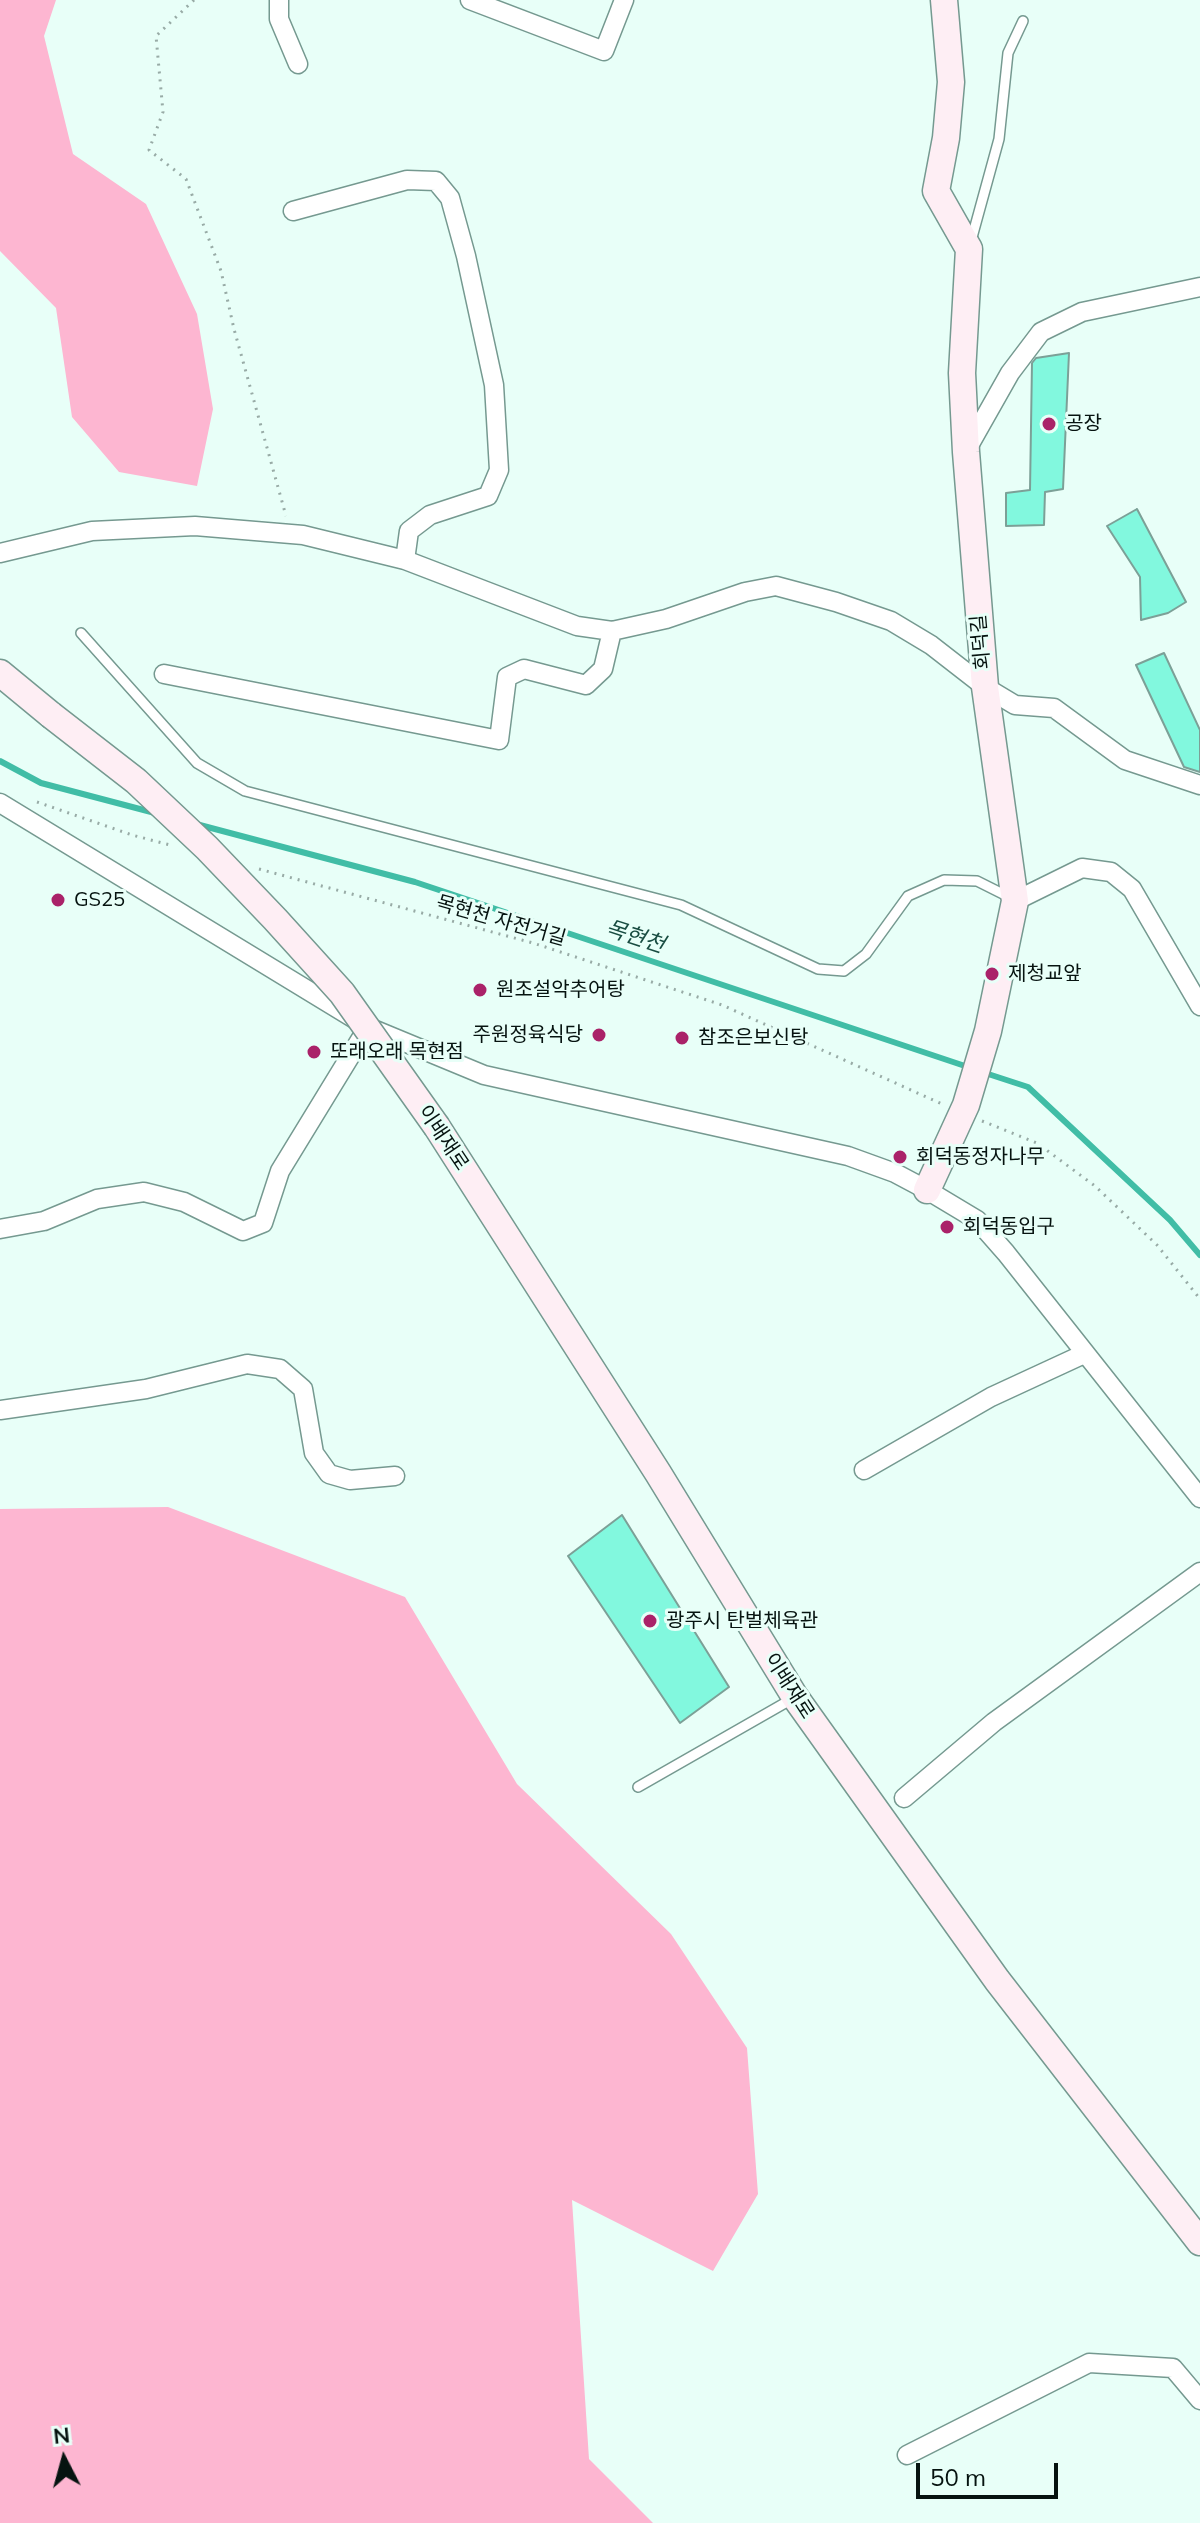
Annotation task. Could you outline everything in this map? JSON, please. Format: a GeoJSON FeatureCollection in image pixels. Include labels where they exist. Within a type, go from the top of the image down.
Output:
{"type":"FeatureCollection","features":[{"type":"Feature","properties":{"kind":"main road"},"geometry":{"type":"LineString","coordinates":[[944,0],[951,82],[946,138],[936,191],[969,249]]}},
{"type":"Feature","properties":{"kind":"main road","name":"회덕길"},"geometry":{"type":"LineString","coordinates":[[927,1190],[964,1109],[988,1031],[1015,901],[985,687],[966,452],[962,373],[969,249]]}},
{"type":"Feature","properties":{"kind":"main road","name":"이배재로"},"geometry":{"type":"LineString","coordinates":[[0,673],[136,781],[207,848],[342,993],[437,1127],[650,1460],[795,1697],[997,1980],[1200,2242]]}},
{"type":"Feature","properties":{"kind":"street"},"geometry":{"type":"LineString","coordinates":[[279,0],[279,19],[298,64]]}},
{"type":"Feature","properties":{"kind":"street"},"geometry":{"type":"LineString","coordinates":[[470,0],[604,51],[624,0]]}},
{"type":"Feature","properties":{"kind":"street"},"geometry":{"type":"LineString","coordinates":[[293,211],[407,180],[436,181],[450,198],[494,385],[499,470],[488,496],[430,515],[409,531],[405,560]]}},
{"type":"Feature","properties":{"kind":"street"},"geometry":{"type":"LineString","coordinates":[[966,452],[1010,373],[1041,332],[1082,312],[1200,287]]}},
{"type":"Feature","properties":{"kind":"street"},"geometry":{"type":"LineString","coordinates":[[0,553],[92,531],[195,526],[291,534],[405,560],[577,626],[612,631],[666,619],[745,592],[776,586],[891,621],[931,645],[985,687],[1015,705],[1054,708],[1125,760],[1200,785]]}},
{"type":"Feature","properties":{"kind":"street"},"geometry":{"type":"LineString","coordinates":[[164,674],[499,740],[507,677],[524,669],[586,685],[603,669],[612,631]]}},
{"type":"Feature","properties":{"kind":"street"},"geometry":{"type":"LineString","coordinates":[[0,803],[368,1027],[484,1075],[848,1156],[895,1173],[927,1190],[977,1220],[1200,1498]]}},
{"type":"Feature","properties":{"kind":"street"},"geometry":{"type":"LineString","coordinates":[[1015,901],[1082,868],[1111,872],[1132,889],[1200,1006]]}},
{"type":"Feature","properties":{"kind":"street"},"geometry":{"type":"LineString","coordinates":[[0,1229],[44,1221],[97,1199],[144,1192],[184,1202],[243,1231],[263,1223],[280,1171],[368,1027]]}},
{"type":"Feature","properties":{"kind":"street"},"geometry":{"type":"LineString","coordinates":[[864,1470],[991,1397],[1084,1354]]}},
{"type":"Feature","properties":{"kind":"street"},"geometry":{"type":"LineString","coordinates":[[0,1410],[146,1389],[247,1364],[280,1369],[303,1389],[314,1453],[329,1474],[350,1480],[395,1476]]}},
{"type":"Feature","properties":{"kind":"street"},"geometry":{"type":"LineString","coordinates":[[904,1798],[994,1722],[1200,1572]]}},
{"type":"Feature","properties":{"kind":"street"},"geometry":{"type":"LineString","coordinates":[[907,2455],[1089,2363],[1173,2368],[1200,2400]]}},
{"type":"Feature","properties":{"kind":"lane"},"geometry":{"type":"LineString","coordinates":[[969,249],[999,139],[1008,53],[1023,21]]}},
{"type":"Feature","properties":{"kind":"lane"},"geometry":{"type":"LineString","coordinates":[[81,633],[197,763],[245,791],[681,905],[818,969],[844,971],[866,954],[908,896],[944,880],[977,881],[1015,901]]}},
{"type":"Feature","properties":{"kind":"lane"},"geometry":{"type":"LineString","coordinates":[[638,1787],[795,1697]]}},
{"type":"Feature","properties":{"kind":"path"},"geometry":{"type":"LineString","coordinates":[[194,0],[156,36],[163,112],[149,150],[186,179],[221,271],[291,534]]}},
{"type":"Feature","properties":{"kind":"path"},"geometry":{"type":"LineString","coordinates":[[37,802],[178,848]]}},
{"type":"Feature","properties":{"kind":"path","name":"목현천 자전거길"},"geometry":{"type":"LineString","coordinates":[[256,868],[533,943],[722,1005],[964,1109],[1037,1143],[1095,1186],[1157,1245],[1200,1299]]}},
{"type":"Feature","properties":{"kind":"shaded area"},"geometry":{"type":"Polygon","coordinates":[[[0,0],[56,0],[44,36],[73,154],[146,204],[197,314],[213,409],[197,486],[119,472],[72,417],[56,308],[0,251],[0,0]]]}},
{"type":"Feature","properties":{"kind":"shaded area"},"geometry":{"type":"Polygon","coordinates":[[[168,1507],[405,1597],[517,1784],[671,1934],[747,2048],[758,2194],[713,2271],[572,2200],[589,2459],[653,2523],[0,2523],[0,1509],[168,1507]]]}},
{"type":"Feature","properties":{"kind":"building","name":"공장"},"geometry":{"type":"Polygon","coordinates":[[[1069,353],[1063,489],[1045,492],[1044,525],[1006,526],[1006,493],[1030,490],[1032,363],[1036,358],[1069,353]]]}},
{"type":"Feature","properties":{"kind":"building"},"geometry":{"type":"Polygon","coordinates":[[[1137,509],[1186,602],[1168,613],[1141,620],[1140,577],[1107,526],[1137,509]]]}},
{"type":"Feature","properties":{"kind":"building"},"geometry":{"type":"Polygon","coordinates":[[[1164,653],[1200,730],[1200,772],[1184,767],[1136,665],[1164,653]]]}},
{"type":"Feature","properties":{"kind":"building","name":"광주시 탄벌체육관"},"geometry":{"type":"Polygon","coordinates":[[[622,1515],[729,1687],[680,1723],[568,1556],[622,1515]]]}},
{"type":"Feature","properties":{"kind":"waterway","name":"목현천"},"geometry":{"type":"LineString","coordinates":[[0,761],[41,783],[155,813]]}},
{"type":"Feature","properties":{"kind":"waterway","name":"목현천"},"geometry":{"type":"LineString","coordinates":[[196,824],[415,882],[971,1068]]}},
{"type":"Feature","properties":{"kind":"waterway","name":"목현천"},"geometry":{"type":"LineString","coordinates":[[982,1072],[1028,1087],[1170,1220],[1200,1255]]}},
{"type":"Feature","properties":{"kind":"place","name":"공장"},"geometry":{"type":"Point","coordinates":[1049,424]}},
{"type":"Feature","properties":{"kind":"place","name":"GS25"},"geometry":{"type":"Point","coordinates":[58,900]}},
{"type":"Feature","properties":{"kind":"place","name":"제청교앞"},"geometry":{"type":"Point","coordinates":[992,974]}},
{"type":"Feature","properties":{"kind":"place","name":"원조설악추어탕"},"geometry":{"type":"Point","coordinates":[480,990]}},
{"type":"Feature","properties":{"kind":"place","name":"주원정육식당"},"geometry":{"type":"Point","coordinates":[599,1035]}},
{"type":"Feature","properties":{"kind":"place","name":"참조은보신탕"},"geometry":{"type":"Point","coordinates":[682,1038]}},
{"type":"Feature","properties":{"kind":"place","name":"또래오래 목현점"},"geometry":{"type":"Point","coordinates":[314,1052]}},
{"type":"Feature","properties":{"kind":"place","name":"회덕동정자나무"},"geometry":{"type":"Point","coordinates":[900,1157]}},
{"type":"Feature","properties":{"kind":"place","name":"회덕동입구"},"geometry":{"type":"Point","coordinates":[947,1227]}},
{"type":"Feature","properties":{"kind":"place","name":"광주시 탄벌체육관"},"geometry":{"type":"Point","coordinates":[650,1621]}}]}
